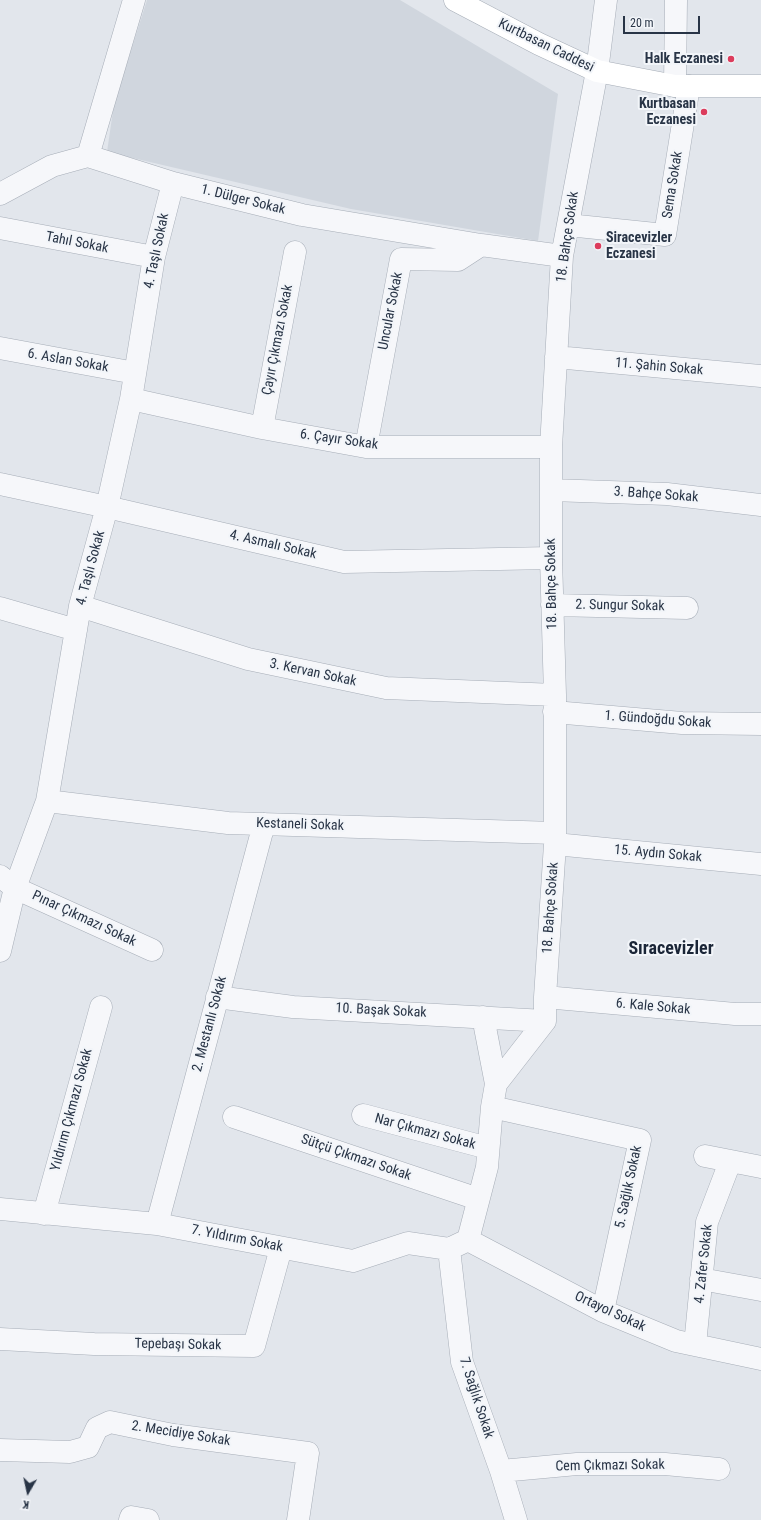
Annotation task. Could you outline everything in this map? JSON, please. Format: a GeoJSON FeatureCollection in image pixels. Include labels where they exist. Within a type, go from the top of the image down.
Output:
{"type":"FeatureCollection","features":[{"type":"Feature","properties":{"kind":"main road","name":"Kurtbasan Caddesi"},"geometry":{"type":"LineString","coordinates":[[455,0],[539,44],[597,71],[682,86],[761,86]]}},
{"type":"Feature","properties":{"kind":"street"},"geometry":{"type":"LineString","coordinates":[[0,194],[52,166],[88,156],[134,0]]}},
{"type":"Feature","properties":{"kind":"street","name":"18. Bahçe Sokak"},"geometry":{"type":"LineString","coordinates":[[545,1022],[545,997],[555,838],[555,704],[551,558],[551,447],[562,256],[597,71],[606,0]]}},
{"type":"Feature","properties":{"kind":"street"},"geometry":{"type":"LineString","coordinates":[[676,0],[682,86]]}},
{"type":"Feature","properties":{"kind":"street","name":"Sema Sokak"},"geometry":{"type":"LineString","coordinates":[[568,225],[665,235],[682,86]]}},
{"type":"Feature","properties":{"kind":"street","name":"1. Dülger Sokak"},"geometry":{"type":"LineString","coordinates":[[88,156],[173,183],[302,216],[481,245],[562,256]]}},
{"type":"Feature","properties":{"kind":"street","name":"4. Taşlı Sokak"},"geometry":{"type":"LineString","coordinates":[[0,951],[8,882],[48,801],[80,606],[107,507],[131,399],[154,257],[173,183]]}},
{"type":"Feature","properties":{"kind":"street","name":"Tahıl Sokak"},"geometry":{"type":"LineString","coordinates":[[0,228],[154,257]]}},
{"type":"Feature","properties":{"kind":"street","name":"Uncular Sokak"},"geometry":{"type":"LineString","coordinates":[[366,447],[401,259],[458,260],[481,245]]}},
{"type":"Feature","properties":{"kind":"street","name":"Çayır Çıkmazı Sokak"},"geometry":{"type":"LineString","coordinates":[[262,428],[295,252]]}},
{"type":"Feature","properties":{"kind":"street","name":"6. Aslan Sokak"},"geometry":{"type":"LineString","coordinates":[[0,348],[135,374]]}},
{"type":"Feature","properties":{"kind":"street","name":"11. Şahin Sokak"},"geometry":{"type":"LineString","coordinates":[[556,357],[761,376]]}},
{"type":"Feature","properties":{"kind":"street","name":"6. Çayır Sokak"},"geometry":{"type":"LineString","coordinates":[[131,399],[262,428],[366,447],[551,447]]}},
{"type":"Feature","properties":{"kind":"street","name":"4. Asmalı Sokak"},"geometry":{"type":"LineString","coordinates":[[0,484],[107,507],[344,562],[551,558]]}},
{"type":"Feature","properties":{"kind":"street","name":"3. Bahçe Sokak"},"geometry":{"type":"LineString","coordinates":[[551,490],[667,494],[761,505]]}},
{"type":"Feature","properties":{"kind":"street","name":"2. Sungur Sokak"},"geometry":{"type":"LineString","coordinates":[[552,605],[687,608]]}},
{"type":"Feature","properties":{"kind":"street","name":"3. Kervan Sokak"},"geometry":{"type":"LineString","coordinates":[[80,606],[248,659],[386,688],[555,704]]}},
{"type":"Feature","properties":{"kind":"street"},"geometry":{"type":"LineString","coordinates":[[0,608],[76,630]]}},
{"type":"Feature","properties":{"kind":"street","name":"1. Gündoğdu Sokak"},"geometry":{"type":"LineString","coordinates":[[555,704],[682,723],[761,724]]}},
{"type":"Feature","properties":{"kind":"street","name":"Kestaneli Sokak"},"geometry":{"type":"LineString","coordinates":[[48,801],[228,823],[555,838]]}},
{"type":"Feature","properties":{"kind":"street","name":"2. Mestanlı Sokak"},"geometry":{"type":"LineString","coordinates":[[156,1224],[264,824]]}},
{"type":"Feature","properties":{"kind":"street","name":"15. Aydın Sokak"},"geometry":{"type":"LineString","coordinates":[[555,838],[761,864]]}},
{"type":"Feature","properties":{"kind":"street","name":"Pınar Çıkmazı Sokak"},"geometry":{"type":"LineString","coordinates":[[8,882],[152,950]]}},
{"type":"Feature","properties":{"kind":"street","name":"10. Başak Sokak"},"geometry":{"type":"LineString","coordinates":[[217,997],[293,1007],[482,1017],[545,1022]]}},
{"type":"Feature","properties":{"kind":"street","name":"6. Kale Sokak"},"geometry":{"type":"LineString","coordinates":[[545,997],[735,1014],[761,1014]]}},
{"type":"Feature","properties":{"kind":"street","name":"Yıldırım Çıkmazı Sokak"},"geometry":{"type":"LineString","coordinates":[[44,1214],[101,1007]]}},
{"type":"Feature","properties":{"kind":"street"},"geometry":{"type":"LineString","coordinates":[[458,1244],[478,1199],[487,1167],[492,1107],[496,1084],[482,1017]]}},
{"type":"Feature","properties":{"kind":"street"},"geometry":{"type":"LineString","coordinates":[[496,1084],[545,1022]]}},
{"type":"Feature","properties":{"kind":"street","name":"5. Sağlık Sokak"},"geometry":{"type":"LineString","coordinates":[[492,1107],[640,1140],[603,1311]]}},
{"type":"Feature","properties":{"kind":"street","name":"Nar Çıkmazı Sokak"},"geometry":{"type":"LineString","coordinates":[[363,1115],[488,1148]]}},
{"type":"Feature","properties":{"kind":"street","name":"Sütçü Çıkmazı Sokak"},"geometry":{"type":"LineString","coordinates":[[234,1117],[478,1199]]}},
{"type":"Feature","properties":{"kind":"street"},"geometry":{"type":"LineString","coordinates":[[704,1156],[761,1167]]}},
{"type":"Feature","properties":{"kind":"street","name":"4. Zafer Sokak"},"geometry":{"type":"LineString","coordinates":[[695,1345],[707,1222],[730,1162]]}},
{"type":"Feature","properties":{"kind":"street","name":"7. Yıldırım Sokak"},"geometry":{"type":"LineString","coordinates":[[0,1209],[156,1224],[354,1261],[408,1243],[458,1244]]}},
{"type":"Feature","properties":{"kind":"street","name":"Ortayol Sokak"},"geometry":{"type":"LineString","coordinates":[[458,1244],[603,1311],[676,1341],[761,1359]]}},
{"type":"Feature","properties":{"kind":"street","name":"7. Sağlık Sokak"},"geometry":{"type":"LineString","coordinates":[[458,1244],[462,1362],[501,1471],[516,1520]]}},
{"type":"Feature","properties":{"kind":"street","name":"Tepebaşı Sokak"},"geometry":{"type":"LineString","coordinates":[[0,1339],[94,1344],[254,1346],[281,1248]]}},
{"type":"Feature","properties":{"kind":"street"},"geometry":{"type":"LineString","coordinates":[[701,1279],[761,1290]]}},
{"type":"Feature","properties":{"kind":"street","name":"2. Mecidiye Sokak"},"geometry":{"type":"LineString","coordinates":[[0,1450],[70,1452],[88,1447],[97,1428],[110,1422],[172,1435],[308,1453],[298,1520]]}},
{"type":"Feature","properties":{"kind":"street","name":"Cem Çıkmazı Sokak"},"geometry":{"type":"LineString","coordinates":[[501,1471],[577,1464],[665,1464],[719,1469]]}},
{"type":"Feature","properties":{"kind":"shaded area"},"geometry":{"type":"Polygon","coordinates":[[[147,0],[400,0],[558,94],[538,241],[351,209],[107,152],[114,104],[147,0]]]}},
{"type":"Feature","properties":{"kind":"place","name":"Halk Eczanesi"},"geometry":{"type":"Point","coordinates":[731,59]}},
{"type":"Feature","properties":{"kind":"place","name":"Kurtbasan Eczanesi"},"geometry":{"type":"Point","coordinates":[704,112]}},
{"type":"Feature","properties":{"kind":"place","name":"Siracevizler Eczanesi"},"geometry":{"type":"Point","coordinates":[598,246]}},
{"type":"Feature","properties":{"kind":"district","name":"Sıracevizler"},"geometry":{"type":"Point","coordinates":[671,949]}}]}
